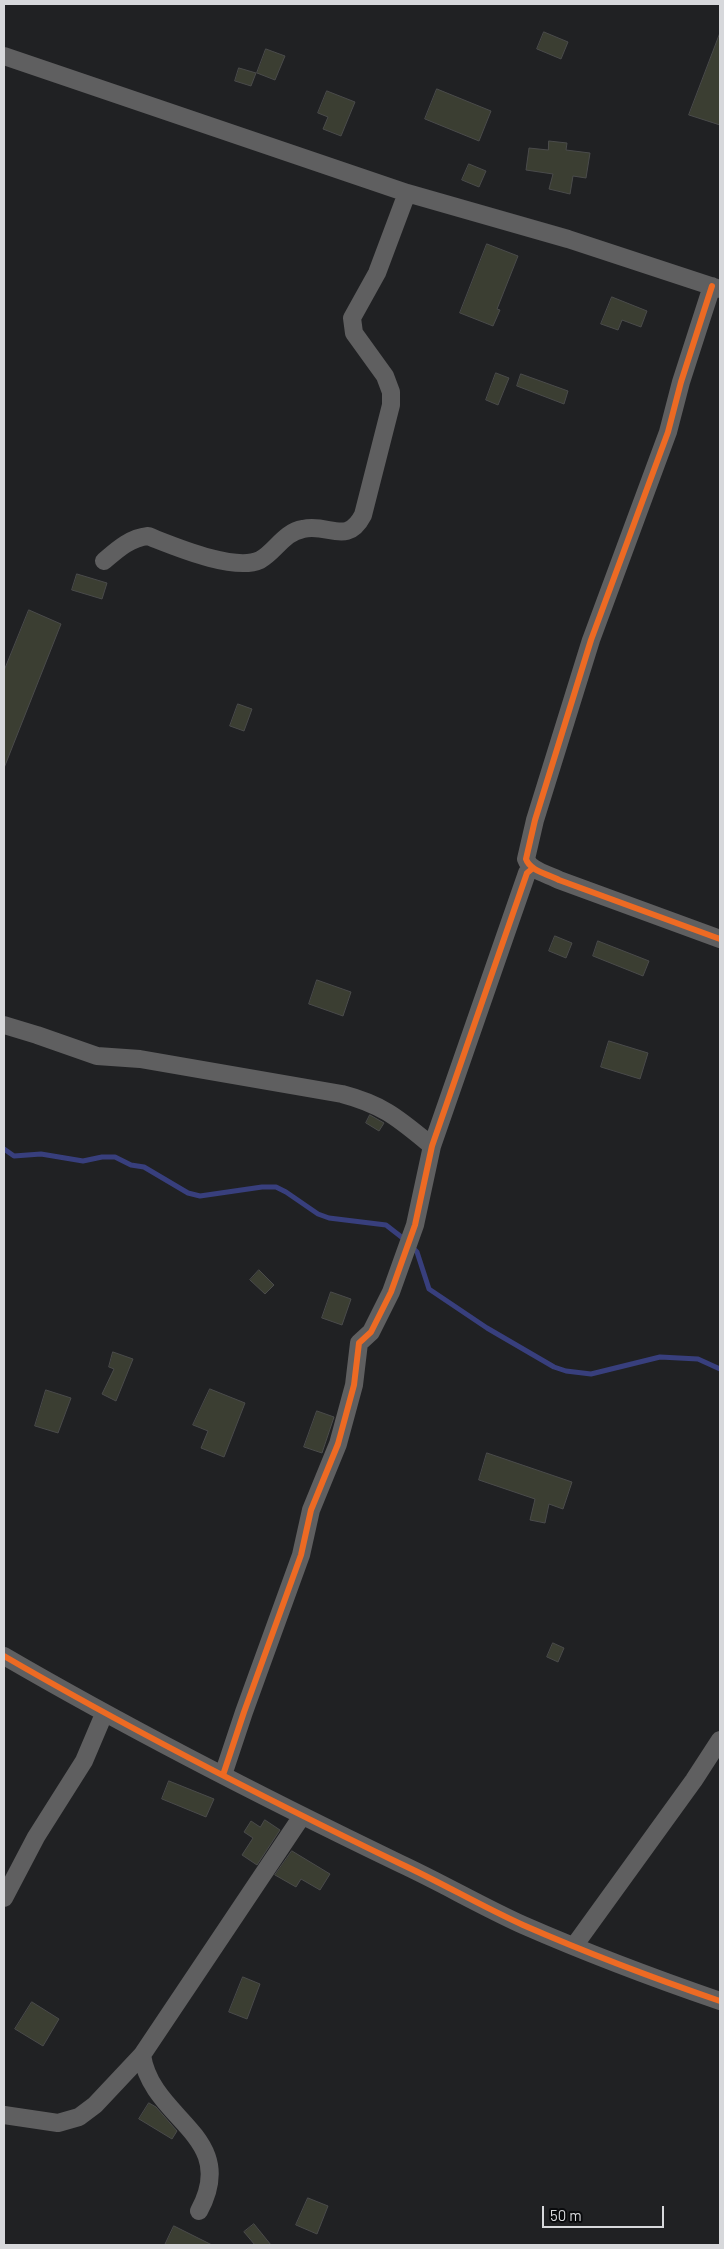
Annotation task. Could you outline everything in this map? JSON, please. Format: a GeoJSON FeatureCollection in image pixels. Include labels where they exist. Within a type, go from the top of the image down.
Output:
{"type":"FeatureCollection","features":[{"type":"Feature","properties":{"kind":"street"},"geometry":{"type":"LineString","coordinates":[[4,56],[407,193],[568,239],[716,287],[681,382],[668,432],[591,640],[535,820],[526,859],[533,868],[720,939]]}},
{"type":"Feature","properties":{"kind":"street"},"geometry":{"type":"LineString","coordinates":[[104,561],[123,545],[137,537],[148,536],[227,562],[245,563],[260,559],[292,533],[302,528],[348,532],[358,526],[364,515],[391,404],[391,392],[385,376],[354,333],[352,318],[377,273],[407,193]]}},
{"type":"Feature","properties":{"kind":"street"},"geometry":{"type":"LineString","coordinates":[[224,1775],[244,1712],[301,1555],[311,1510],[338,1444],[354,1386],[358,1343],[371,1332],[391,1292],[415,1225],[432,1146],[527,873],[533,868]]}},
{"type":"Feature","properties":{"kind":"street"},"geometry":{"type":"LineString","coordinates":[[4,1025],[37,1034],[97,1056],[140,1059],[342,1094],[366,1100],[392,1113],[432,1146]]}},
{"type":"Feature","properties":{"kind":"street"},"geometry":{"type":"LineString","coordinates":[[4,1656],[104,1714],[302,1816],[521,1924],[626,1968],[720,2001]]}},
{"type":"Feature","properties":{"kind":"street"},"geometry":{"type":"LineString","coordinates":[[4,1898],[36,1837],[84,1761],[104,1714]]}},
{"type":"Feature","properties":{"kind":"street"},"geometry":{"type":"LineString","coordinates":[[574,1946],[694,1780],[720,1740]]}},
{"type":"Feature","properties":{"kind":"street"},"geometry":{"type":"LineString","coordinates":[[4,2115],[58,2123],[79,2117],[95,2105],[142,2056],[302,1816]]}},
{"type":"Feature","properties":{"kind":"street"},"geometry":{"type":"LineString","coordinates":[[142,2056],[144,2068],[150,2082],[193,2132],[207,2156],[210,2183],[207,2196],[199,2211]]}},
{"type":"Feature","properties":{"kind":"building"},"geometry":{"type":"Polygon","coordinates":[[[544,32],[568,42],[561,59],[537,49],[544,32]]]}},
{"type":"Feature","properties":{"kind":"building"},"geometry":{"type":"Polygon","coordinates":[[[720,33],[720,125],[689,115],[720,33]]]}},
{"type":"Feature","properties":{"kind":"building"},"geometry":{"type":"Polygon","coordinates":[[[266,49],[285,56],[275,80],[257,73],[266,49]]]}},
{"type":"Feature","properties":{"kind":"building"},"geometry":{"type":"Polygon","coordinates":[[[239,68],[256,73],[251,86],[235,81],[239,68]]]}},
{"type":"Feature","properties":{"kind":"building"},"geometry":{"type":"Polygon","coordinates":[[[437,89],[491,111],[479,141],[425,119],[437,89]]]}},
{"type":"Feature","properties":{"kind":"building"},"geometry":{"type":"Polygon","coordinates":[[[327,91],[355,102],[341,136],[323,129],[328,117],[318,113],[327,91]]]}},
{"type":"Feature","properties":{"kind":"building"},"geometry":{"type":"Polygon","coordinates":[[[549,141],[567,143],[566,150],[590,153],[586,178],[573,176],[570,194],[549,189],[553,174],[526,170],[529,148],[548,150],[549,141]]]}},
{"type":"Feature","properties":{"kind":"building"},"geometry":{"type":"Polygon","coordinates":[[[469,164],[486,171],[479,187],[462,180],[469,164]]]}},
{"type":"Feature","properties":{"kind":"building"},"geometry":{"type":"Polygon","coordinates":[[[487,244],[518,256],[497,309],[500,310],[493,326],[460,313],[487,244]]]}},
{"type":"Feature","properties":{"kind":"building"},"geometry":{"type":"Polygon","coordinates":[[[612,297],[647,311],[641,327],[622,320],[618,330],[601,324],[612,297]]]}},
{"type":"Feature","properties":{"kind":"building"},"geometry":{"type":"Polygon","coordinates":[[[496,373],[509,378],[498,405],[486,400],[496,373]]]}},
{"type":"Feature","properties":{"kind":"building"},"geometry":{"type":"Polygon","coordinates":[[[521,374],[568,391],[564,404],[517,386],[521,374]]]}},
{"type":"Feature","properties":{"kind":"building"},"geometry":{"type":"Polygon","coordinates":[[[77,574],[107,583],[102,599],[72,590],[77,574]]]}},
{"type":"Feature","properties":{"kind":"building"},"geometry":{"type":"Polygon","coordinates":[[[29,610],[61,624],[4,768],[4,671],[29,610]]]}},
{"type":"Feature","properties":{"kind":"building"},"geometry":{"type":"Polygon","coordinates":[[[238,704],[252,709],[244,731],[230,726],[238,704]]]}},
{"type":"Feature","properties":{"kind":"building"},"geometry":{"type":"Polygon","coordinates":[[[555,936],[572,943],[566,958],[549,951],[555,936]]]}},
{"type":"Feature","properties":{"kind":"building"},"geometry":{"type":"Polygon","coordinates":[[[598,941],[649,961],[643,976],[593,956],[598,941]]]}},
{"type":"Feature","properties":{"kind":"building"},"geometry":{"type":"Polygon","coordinates":[[[317,980],[351,992],[343,1016],[309,1004],[317,980]]]}},
{"type":"Feature","properties":{"kind":"building"},"geometry":{"type":"Polygon","coordinates":[[[609,1041],[648,1053],[640,1079],[601,1067],[609,1041]]]}},
{"type":"Feature","properties":{"kind":"building"},"geometry":{"type":"Polygon","coordinates":[[[370,1115],[384,1123],[379,1131],[366,1123],[370,1115]]]}},
{"type":"Feature","properties":{"kind":"building"},"geometry":{"type":"Polygon","coordinates":[[[259,1270],[274,1285],[265,1294],[250,1280],[259,1270]]]}},
{"type":"Feature","properties":{"kind":"building"},"geometry":{"type":"Polygon","coordinates":[[[331,1292],[351,1299],[342,1325],[322,1318],[331,1292]]]}},
{"type":"Feature","properties":{"kind":"building"},"geometry":{"type":"Polygon","coordinates":[[[113,1352],[133,1359],[116,1401],[102,1394],[114,1369],[109,1367],[113,1352]]]}},
{"type":"Feature","properties":{"kind":"building"},"geometry":{"type":"Polygon","coordinates":[[[210,1389],[245,1403],[224,1457],[201,1448],[208,1431],[193,1425],[210,1389]]]}},
{"type":"Feature","properties":{"kind":"building"},"geometry":{"type":"Polygon","coordinates":[[[46,1390],[71,1398],[58,1433],[35,1426],[46,1390]]]}},
{"type":"Feature","properties":{"kind":"building"},"geometry":{"type":"Polygon","coordinates":[[[317,1411],[334,1417],[322,1453],[304,1447],[317,1411]]]}},
{"type":"Feature","properties":{"kind":"building"},"geometry":{"type":"Polygon","coordinates":[[[487,1453],[572,1482],[563,1509],[549,1504],[545,1523],[530,1520],[535,1499],[479,1480],[487,1453]]]}},
{"type":"Feature","properties":{"kind":"building"},"geometry":{"type":"Polygon","coordinates":[[[553,1643],[564,1648],[558,1662],[547,1657],[553,1643]]]}},
{"type":"Feature","properties":{"kind":"building"},"geometry":{"type":"Polygon","coordinates":[[[169,1781],[214,1799],[206,1817],[162,1799],[169,1781]]]}},
{"type":"Feature","properties":{"kind":"building"},"geometry":{"type":"Polygon","coordinates":[[[265,1820],[280,1830],[257,1865],[242,1855],[253,1838],[244,1832],[251,1821],[260,1827],[265,1820]]]}},
{"type":"Feature","properties":{"kind":"building"},"geometry":{"type":"Polygon","coordinates":[[[292,1851],[330,1874],[320,1890],[301,1879],[296,1887],[275,1875],[292,1851]]]}},
{"type":"Feature","properties":{"kind":"building"},"geometry":{"type":"Polygon","coordinates":[[[243,1977],[260,1984],[247,2019],[229,2012],[243,1977]]]}},
{"type":"Feature","properties":{"kind":"building"},"geometry":{"type":"Polygon","coordinates":[[[32,2002],[59,2019],[43,2046],[15,2029],[32,2002]]]}},
{"type":"Feature","properties":{"kind":"building"},"geometry":{"type":"Polygon","coordinates":[[[149,2103],[156,2107],[177,2131],[172,2139],[139,2119],[149,2103]]]}},
{"type":"Feature","properties":{"kind":"building"},"geometry":{"type":"Polygon","coordinates":[[[308,2198],[328,2206],[317,2234],[296,2225],[308,2198]]]}},
{"type":"Feature","properties":{"kind":"building"},"geometry":{"type":"Polygon","coordinates":[[[254,2224],[271,2245],[255,2245],[244,2232],[254,2224]]]}},
{"type":"Feature","properties":{"kind":"building"},"geometry":{"type":"Polygon","coordinates":[[[174,2226],[212,2245],[165,2245],[174,2226]]]}},
{"type":"Feature","properties":{"kind":"waterway"},"geometry":{"type":"LineString","coordinates":[[4,1149],[14,1156],[41,1154],[83,1161],[102,1157],[115,1157],[131,1165],[144,1167],[188,1193],[200,1196],[262,1187],[276,1187],[318,1214],[329,1218],[386,1225],[404,1239]]}},
{"type":"Feature","properties":{"kind":"waterway"},"geometry":{"type":"LineString","coordinates":[[414,1249],[417,1252],[429,1289],[487,1328],[554,1367],[566,1371],[591,1374],[660,1357],[698,1359],[720,1369]]}},
{"type":"Feature","properties":{"kind":"cycle path"},"geometry":{"type":"LineString","coordinates":[[712,286],[681,382],[668,432],[591,640],[535,820],[526,859],[535,869],[559,880],[720,939]]}},
{"type":"Feature","properties":{"kind":"cycle path"},"geometry":{"type":"LineString","coordinates":[[223,1775],[301,1555],[311,1510],[338,1444],[354,1385],[359,1343],[371,1332],[391,1292],[415,1225],[432,1146],[527,873],[533,868]]}},
{"type":"Feature","properties":{"kind":"cycle path"},"geometry":{"type":"LineString","coordinates":[[4,1656],[200,1764],[507,1918],[596,1955],[720,2001]]}}]}
